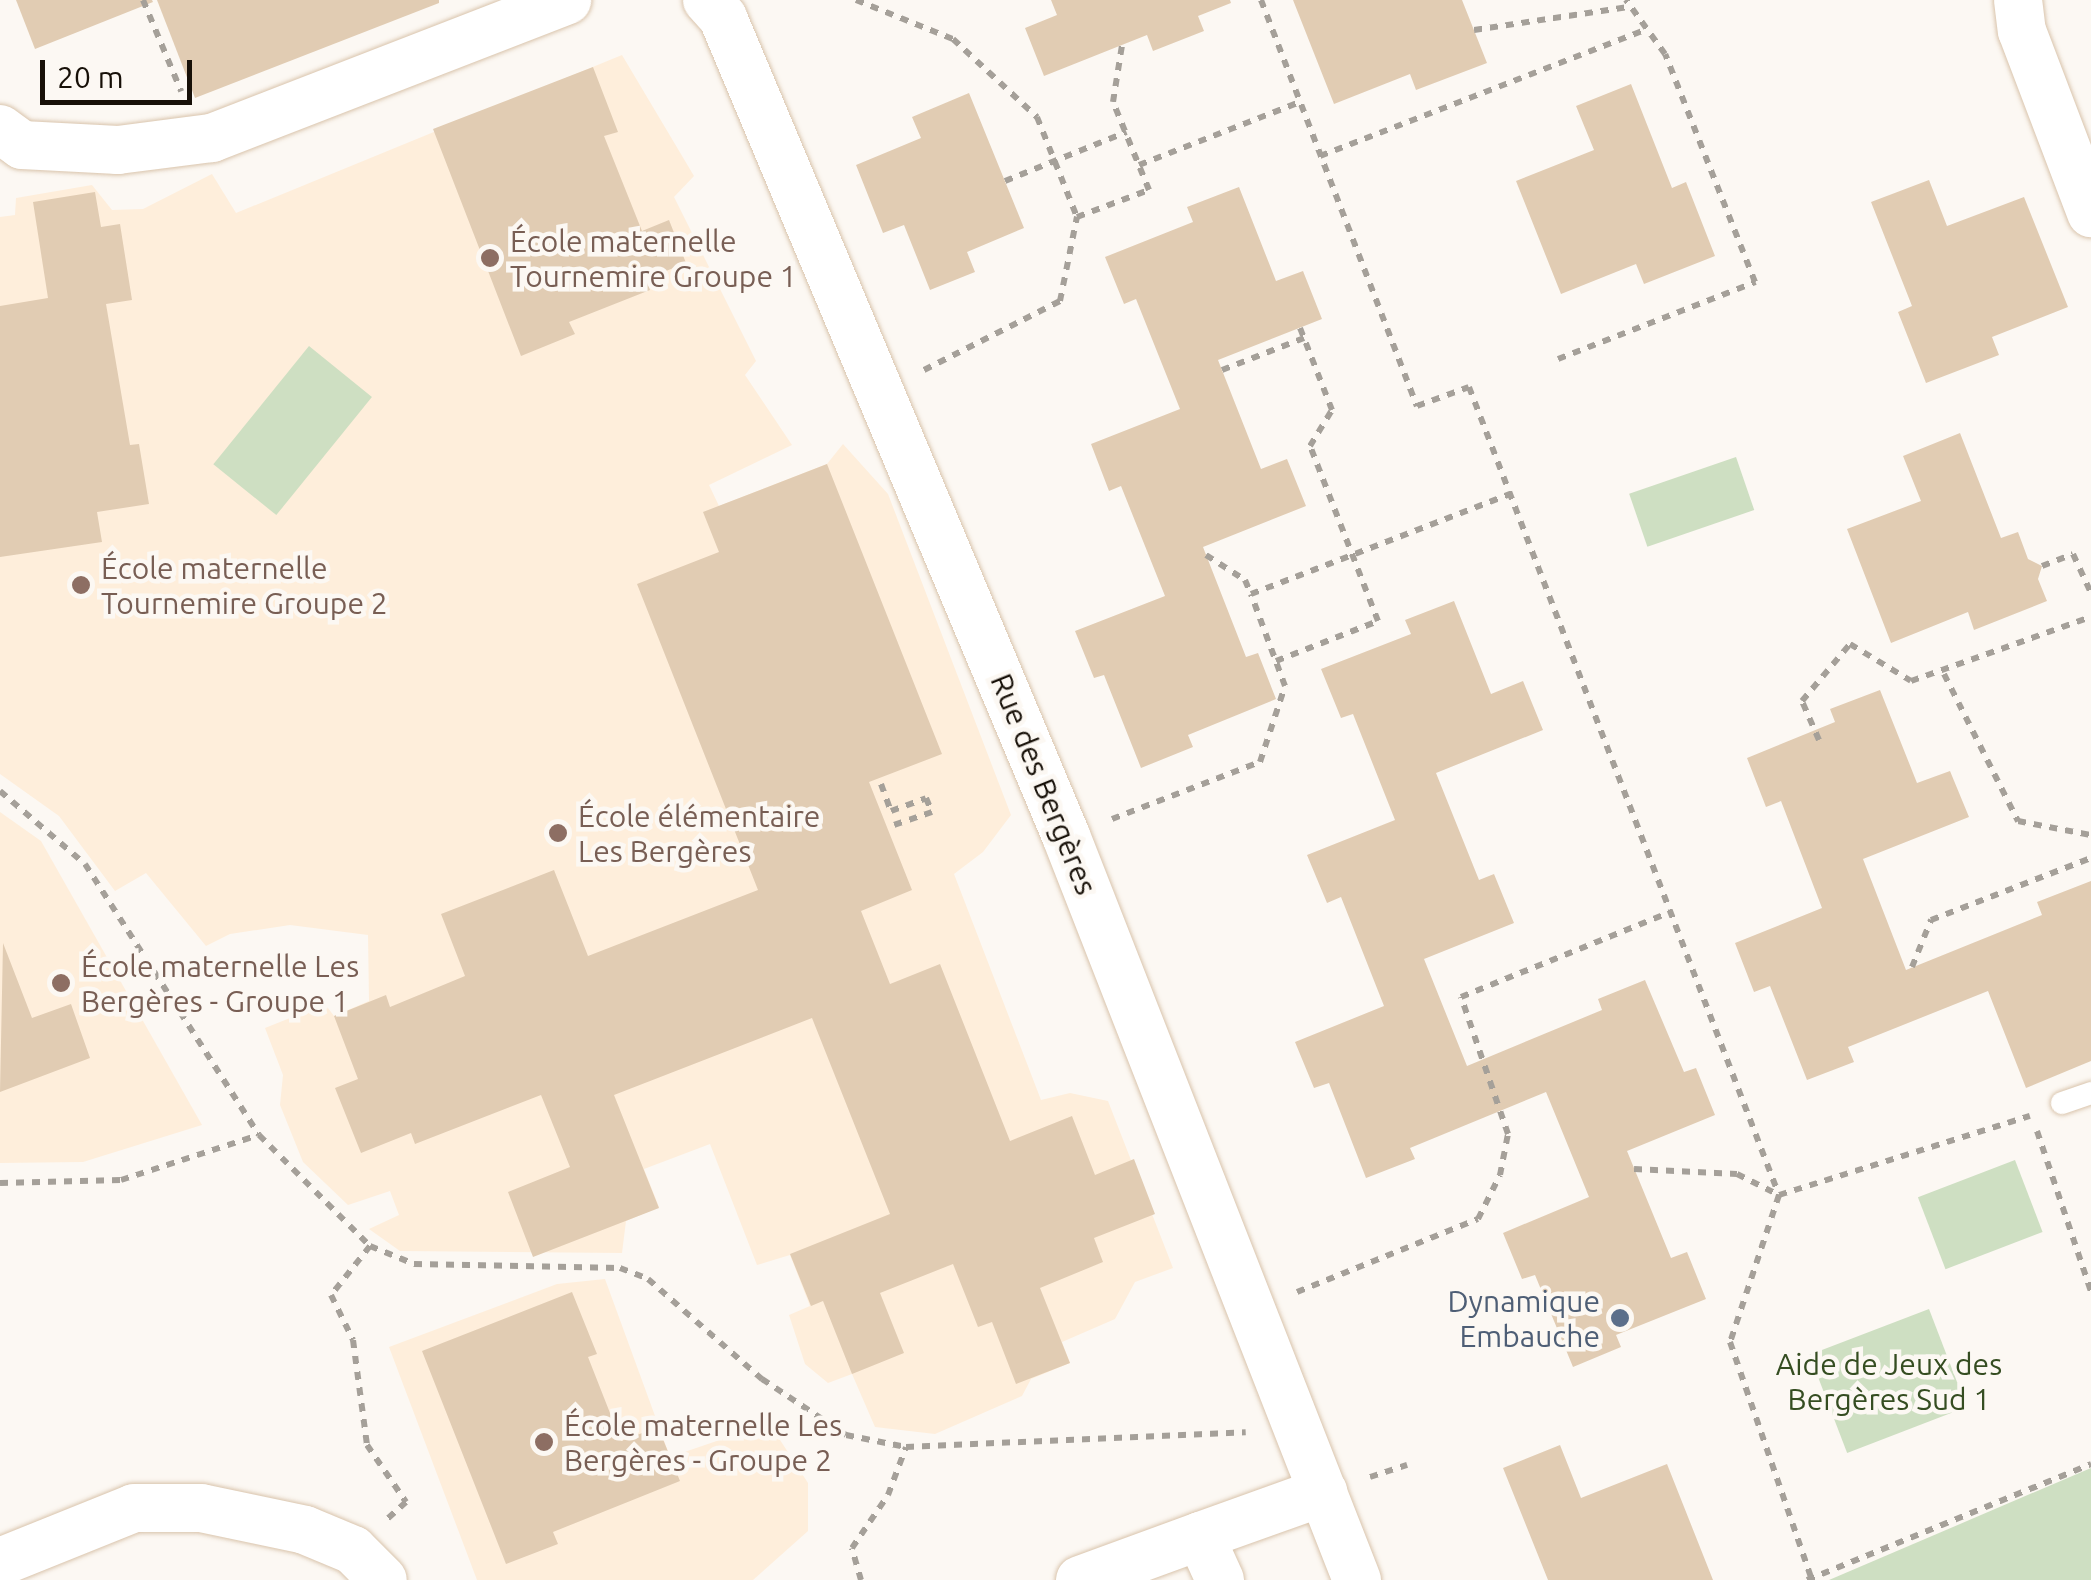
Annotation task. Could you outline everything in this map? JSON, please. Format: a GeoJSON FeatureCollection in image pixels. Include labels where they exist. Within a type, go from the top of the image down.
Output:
{"type":"FeatureCollection","features":[{"type":"Feature","properties":{"kind":"street"},"geometry":{"type":"LineString","coordinates":[[0,129],[22,145],[118,150],[201,139],[567,0]]}},
{"type":"Feature","properties":{"kind":"street","name":"Rue des Bergères"},"geometry":{"type":"LineString","coordinates":[[707,0],[723,18],[1066,836],[1357,1580]]}},
{"type":"Feature","properties":{"kind":"street"},"geometry":{"type":"LineString","coordinates":[[2018,0],[2022,31],[2091,213]]}},
{"type":"Feature","properties":{"kind":"street"},"geometry":{"type":"LineString","coordinates":[[1080,1580],[1323,1492]]}},
{"type":"Feature","properties":{"kind":"street"},"geometry":{"type":"LineString","coordinates":[[0,1562],[134,1508],[201,1508],[305,1530],[368,1565]]}},
{"type":"Feature","properties":{"kind":"street"},"geometry":{"type":"LineString","coordinates":[[1200,1536],[1220,1580]]}},
{"type":"Feature","properties":{"kind":"lane"},"geometry":{"type":"LineString","coordinates":[[2062,1104],[2091,1093]]}},
{"type":"Feature","properties":{"kind":"path"},"geometry":{"type":"LineString","coordinates":[[144,0],[201,139]]}},
{"type":"Feature","properties":{"kind":"path"},"geometry":{"type":"LineString","coordinates":[[856,0],[953,39],[1037,117],[1077,218],[1060,302],[882,391]]}},
{"type":"Feature","properties":{"kind":"path"},"geometry":{"type":"LineString","coordinates":[[1262,0],[1418,406],[1469,387],[1779,1195],[1730,1342],[1810,1579],[2091,1464]]}},
{"type":"Feature","properties":{"kind":"path"},"geometry":{"type":"LineString","coordinates":[[1474,30],[1627,3],[1665,54],[1756,282],[1558,359]]}},
{"type":"Feature","properties":{"kind":"path"},"geometry":{"type":"LineString","coordinates":[[1320,156],[1645,30]]}},
{"type":"Feature","properties":{"kind":"path"},"geometry":{"type":"LineString","coordinates":[[1077,218],[1149,190],[1113,102],[1122,45]]}},
{"type":"Feature","properties":{"kind":"path"},"geometry":{"type":"LineString","coordinates":[[1139,166],[1300,102]]}},
{"type":"Feature","properties":{"kind":"path"},"geometry":{"type":"LineString","coordinates":[[1005,181],[1126,132]]}},
{"type":"Feature","properties":{"kind":"path"},"geometry":{"type":"LineString","coordinates":[[1276,661],[1378,621],[1310,446],[1332,410],[1300,328]]}},
{"type":"Feature","properties":{"kind":"path"},"geometry":{"type":"LineString","coordinates":[[1222,370],[1304,338]]}},
{"type":"Feature","properties":{"kind":"path"},"geometry":{"type":"LineString","coordinates":[[1251,594],[1510,494]]}},
{"type":"Feature","properties":{"kind":"path"},"geometry":{"type":"LineString","coordinates":[[2042,566],[2073,554],[2091,593]]}},
{"type":"Feature","properties":{"kind":"path"},"geometry":{"type":"LineString","coordinates":[[1066,836],[1260,762],[1285,686],[1245,580],[1206,555]]}},
{"type":"Feature","properties":{"kind":"path"},"geometry":{"type":"LineString","coordinates":[[1819,740],[1802,700],[1850,644],[1911,681],[1944,674],[2091,617]]}},
{"type":"Feature","properties":{"kind":"path"},"geometry":{"type":"LineString","coordinates":[[1944,674],[2018,821],[2091,835]]}},
{"type":"Feature","properties":{"kind":"path"},"geometry":{"type":"LineString","coordinates":[[881,784],[891,812],[926,798],[932,812],[894,825]]}},
{"type":"Feature","properties":{"kind":"path"},"geometry":{"type":"LineString","coordinates":[[0,791],[85,864],[260,1134],[370,1246],[414,1264],[620,1268],[648,1278],[762,1379],[832,1425],[906,1447],[1297,1430]]}},
{"type":"Feature","properties":{"kind":"path"},"geometry":{"type":"LineString","coordinates":[[1912,966],[1930,920],[2091,858]]}},
{"type":"Feature","properties":{"kind":"path"},"geometry":{"type":"LineString","coordinates":[[1250,1311],[1478,1218],[1500,1176],[1508,1134],[1461,997],[1670,912]]}},
{"type":"Feature","properties":{"kind":"path"},"geometry":{"type":"LineString","coordinates":[[1634,1169],[1737,1174],[1779,1195],[2032,1116],[2091,1291]]}},
{"type":"Feature","properties":{"kind":"path"},"geometry":{"type":"LineString","coordinates":[[0,1183],[121,1180],[260,1134]]}},
{"type":"Feature","properties":{"kind":"path"},"geometry":{"type":"LineString","coordinates":[[368,1565],[406,1502],[367,1445],[353,1340],[332,1295],[370,1246]]}},
{"type":"Feature","properties":{"kind":"path"},"geometry":{"type":"LineString","coordinates":[[862,1580],[852,1548],[888,1494],[906,1447]]}},
{"type":"Feature","properties":{"kind":"path"},"geometry":{"type":"LineString","coordinates":[[1370,1477],[1407,1465]]}},
{"type":"Feature","properties":{"kind":"shaded area","name":"École élémentaire Les Bergères"},"geometry":{"type":"Polygon","coordinates":[[[622,55],[694,176],[674,197],[756,361],[745,375],[792,445],[709,485],[719,506],[827,464],[843,444],[888,494],[1011,815],[983,852],[954,874],[1041,1100],[1070,1093],[1108,1101],[1173,1268],[1135,1282],[1115,1319],[1062,1342],[1070,1363],[1031,1379],[1022,1396],[935,1434],[875,1427],[852,1374],[828,1383],[805,1364],[789,1315],[810,1306],[790,1255],[757,1265],[710,1144],[644,1169],[659,1207],[626,1221],[622,1253],[400,1251],[369,1229],[399,1215],[390,1191],[348,1205],[303,1162],[280,1105],[283,1075],[265,1028],[325,1004],[334,1016],[369,1001],[368,935],[290,925],[230,934],[206,946],[146,873],[115,891],[59,816],[0,774],[0,217],[15,215],[16,198],[92,185],[112,210],[143,209],[212,174],[236,213],[622,55]]]}},
{"type":"Feature","properties":{"kind":"shaded area","name":"École maternelle Les Bergères - Groupe 1"},"geometry":{"type":"Polygon","coordinates":[[[0,812],[41,841],[202,1125],[83,1162],[0,1163],[0,812]]]}},
{"type":"Feature","properties":{"kind":"shaded area","name":"École maternelle Les Bergères - Groupe 2"},"geometry":{"type":"Polygon","coordinates":[[[605,1279],[670,1457],[769,1423],[808,1483],[808,1531],[753,1580],[477,1580],[389,1347],[557,1284],[605,1279]]]}},
{"type":"Feature","properties":{"kind":"green space"},"geometry":{"type":"Polygon","coordinates":[[[309,346],[372,397],[276,515],[213,464],[309,346]]]}},
{"type":"Feature","properties":{"kind":"green space"},"geometry":{"type":"Polygon","coordinates":[[[1736,457],[1754,510],[1647,547],[1629,494],[1736,457]]]}},
{"type":"Feature","properties":{"kind":"green space"},"geometry":{"type":"Polygon","coordinates":[[[2015,1160],[2043,1232],[1946,1269],[1918,1197],[2015,1160]]]}},
{"type":"Feature","properties":{"kind":"green space","name":"Aide de Jeux des Bergères Sud 1"},"geometry":{"type":"Polygon","coordinates":[[[1929,1309],[1967,1407],[1847,1453],[1810,1355],[1929,1309]]]}},
{"type":"Feature","properties":{"kind":"green space"},"geometry":{"type":"Polygon","coordinates":[[[2091,1468],[2091,1580],[1829,1580],[2091,1468]]]}},
{"type":"Feature","properties":{"kind":"building"},"geometry":{"type":"Polygon","coordinates":[[[16,0],[152,0],[153,2],[35,49],[16,0]]]}},
{"type":"Feature","properties":{"kind":"building"},"geometry":{"type":"Polygon","coordinates":[[[157,0],[439,0],[439,3],[195,98],[157,0]]]}},
{"type":"Feature","properties":{"kind":"building"},"geometry":{"type":"Polygon","coordinates":[[[1051,0],[1231,3],[1198,16],[1204,31],[1153,51],[1147,35],[1044,76],[1025,28],[1057,15],[1051,0]]]}},
{"type":"Feature","properties":{"kind":"building"},"geometry":{"type":"Polygon","coordinates":[[[1293,0],[1462,0],[1487,63],[1416,90],[1410,74],[1334,104],[1293,0]]]}},
{"type":"Feature","properties":{"kind":"building"},"geometry":{"type":"Polygon","coordinates":[[[593,67],[618,132],[604,136],[642,231],[669,220],[686,263],[646,279],[650,290],[569,322],[575,334],[521,356],[433,129],[593,67]]]}},
{"type":"Feature","properties":{"kind":"building"},"geometry":{"type":"Polygon","coordinates":[[[1631,84],[1672,188],[1686,182],[1715,256],[1644,284],[1636,264],[1561,294],[1516,181],[1594,150],[1576,106],[1631,84]]]}},
{"type":"Feature","properties":{"kind":"building"},"geometry":{"type":"Polygon","coordinates":[[[969,93],[1024,228],[967,252],[975,272],[930,290],[904,225],[883,233],[856,165],[921,138],[912,117],[969,93]]]}},
{"type":"Feature","properties":{"kind":"building"},"geometry":{"type":"Polygon","coordinates":[[[1929,180],[1947,226],[2024,197],[2068,307],[1992,337],[1999,355],[1926,383],[1898,312],[1912,306],[1871,202],[1929,180]]]}},
{"type":"Feature","properties":{"kind":"building"},"geometry":{"type":"Polygon","coordinates":[[[1239,187],[1276,281],[1303,271],[1322,319],[1218,360],[1261,469],[1287,459],[1306,506],[1203,547],[1246,657],[1258,653],[1276,699],[1188,735],[1193,747],[1141,768],[1104,675],[1094,678],[1075,631],[1165,596],[1121,486],[1109,491],[1091,444],[1180,409],[1136,299],[1124,304],[1105,257],[1193,222],[1187,207],[1239,187]]]}},
{"type":"Feature","properties":{"kind":"building"},"geometry":{"type":"Polygon","coordinates":[[[95,192],[101,227],[120,224],[132,300],[106,304],[130,445],[139,444],[149,504],[97,512],[102,542],[0,557],[0,306],[48,298],[33,202],[95,192]]]}},
{"type":"Feature","properties":{"kind":"building"},"geometry":{"type":"Polygon","coordinates":[[[1960,433],[2001,538],[2018,532],[2028,559],[2042,566],[2038,579],[2047,601],[1974,630],[1968,612],[1891,643],[1847,529],[1921,501],[1903,456],[1960,433]]]}},
{"type":"Feature","properties":{"kind":"building"},"geometry":{"type":"Polygon","coordinates":[[[827,464],[942,754],[869,782],[912,890],[861,911],[890,984],[940,964],[1010,1141],[1072,1116],[1095,1175],[1134,1159],[1155,1214],[1094,1238],[1103,1262],[1040,1288],[1070,1363],[1016,1384],[992,1322],[978,1327],[953,1264],[880,1293],[904,1353],[852,1374],[823,1301],[811,1306],[790,1254],[890,1214],[812,1018],[614,1095],[659,1208],[533,1257],[508,1192],[570,1167],[541,1095],[415,1144],[411,1133],[361,1153],[335,1088],[358,1079],[334,1016],[386,995],[390,1007],[465,976],[441,914],[554,870],[588,956],[758,890],[637,584],[719,552],[703,512],[827,464]]]}},
{"type":"Feature","properties":{"kind":"building"},"geometry":{"type":"Polygon","coordinates":[[[1454,601],[1491,694],[1523,681],[1543,730],[1436,773],[1479,880],[1494,874],[1514,923],[1424,959],[1467,1066],[1602,1010],[1598,999],[1645,980],[1684,1072],[1696,1068],[1715,1115],[1627,1151],[1671,1258],[1687,1252],[1706,1299],[1616,1335],[1621,1347],[1573,1367],[1535,1275],[1522,1279],[1503,1233],[1589,1197],[1546,1092],[1410,1148],[1415,1159],[1366,1178],[1329,1083],[1314,1088],[1295,1042],[1384,1006],[1341,897],[1327,903],[1307,855],[1395,820],[1353,714],[1341,718],[1321,669],[1411,634],[1405,620],[1454,601]]]}},
{"type":"Feature","properties":{"kind":"building"},"geometry":{"type":"Polygon","coordinates":[[[1880,690],[1917,783],[1950,771],[1969,817],[1863,859],[1906,970],[2042,915],[2037,902],[2091,881],[2091,1061],[2026,1088],[1988,991],[1848,1047],[1854,1062],[1807,1080],[1770,986],[1754,992],[1735,943],[1822,908],[1781,801],[1766,807],[1747,758],[1835,722],[1830,709],[1880,690]]]}},
{"type":"Feature","properties":{"kind":"building"},"geometry":{"type":"Polygon","coordinates":[[[3,943],[32,1018],[71,1004],[90,1058],[0,1092],[3,943]]]}},
{"type":"Feature","properties":{"kind":"building"},"geometry":{"type":"Polygon","coordinates":[[[572,1292],[597,1354],[588,1357],[621,1441],[658,1427],[680,1481],[553,1532],[558,1544],[506,1564],[422,1351],[572,1292]]]}},
{"type":"Feature","properties":{"kind":"building"},"geometry":{"type":"Polygon","coordinates":[[[1560,1445],[1581,1498],[1667,1464],[1713,1580],[1548,1580],[1503,1468],[1560,1445]]]}},
{"type":"Feature","properties":{"kind":"place","name":"École maternelle Tournemire Groupe 1"},"geometry":{"type":"Point","coordinates":[490,258]}},
{"type":"Feature","properties":{"kind":"place","name":"École maternelle Tournemire Groupe 2"},"geometry":{"type":"Point","coordinates":[81,585]}},
{"type":"Feature","properties":{"kind":"place","name":"École élémentaire Les Bergères"},"geometry":{"type":"Point","coordinates":[558,833]}},
{"type":"Feature","properties":{"kind":"place","name":"École maternelle Les Bergères - Groupe 1"},"geometry":{"type":"Point","coordinates":[61,983]}},
{"type":"Feature","properties":{"kind":"place","name":"Dynamique Embauche"},"geometry":{"type":"Point","coordinates":[1620,1318]}},
{"type":"Feature","properties":{"kind":"place","name":"École maternelle Les Bergères - Groupe 2"},"geometry":{"type":"Point","coordinates":[544,1442]}}]}
